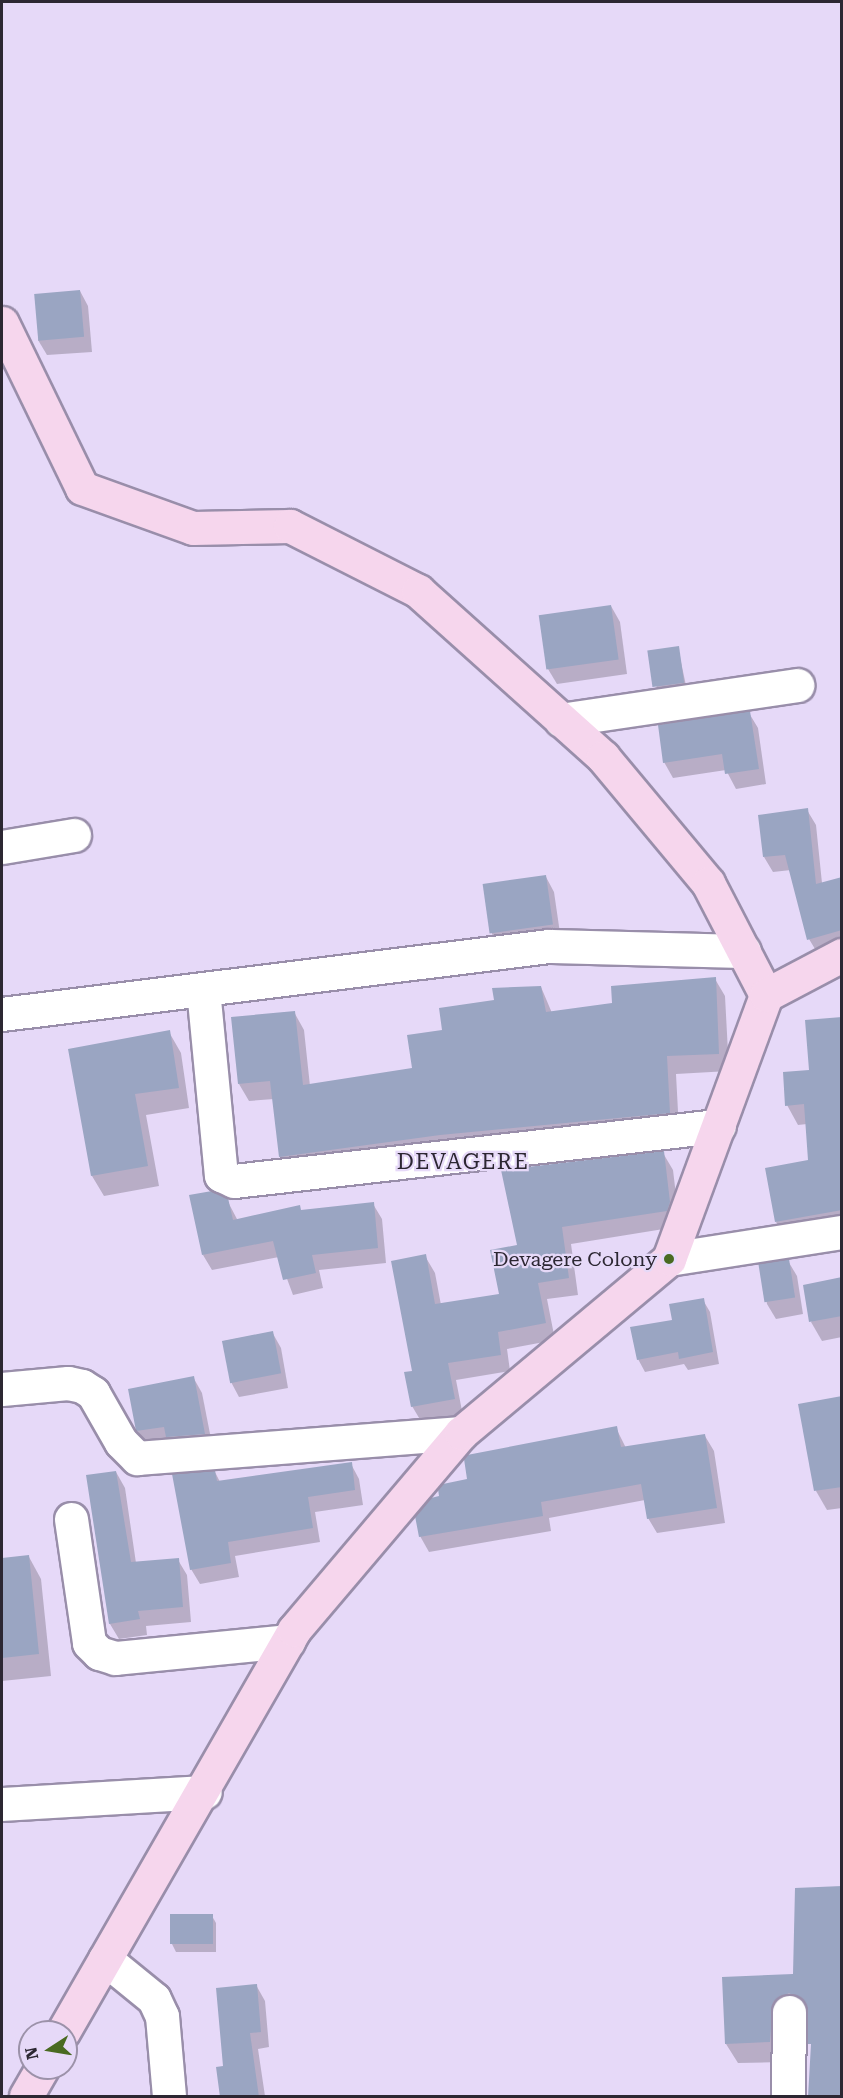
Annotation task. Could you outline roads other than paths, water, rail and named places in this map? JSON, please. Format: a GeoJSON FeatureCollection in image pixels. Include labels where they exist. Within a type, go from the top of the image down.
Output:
{"type":"FeatureCollection","features":[{"type":"Feature","properties":{"kind":"main road"},"geometry":{"type":"LineString","coordinates":[[2,323],[82,488],[193,528],[290,526],[417,591],[603,758],[708,884],[766,995]]}},
{"type":"Feature","properties":{"kind":"main road"},"geometry":{"type":"LineString","coordinates":[[70,2020],[204,1792],[288,1641],[461,1433],[669,1259],[766,995],[842,955]]}},
{"type":"Feature","properties":{"kind":"main road"},"geometry":{"type":"LineString","coordinates":[[26,2097],[35,2080]]}},
{"type":"Feature","properties":{"kind":"street"},"geometry":{"type":"LineString","coordinates":[[561,720],[797,685]]}},
{"type":"Feature","properties":{"kind":"street"},"geometry":{"type":"LineString","coordinates":[[2,847],[74,835]]}},
{"type":"Feature","properties":{"kind":"street"},"geometry":{"type":"LineString","coordinates":[[2,1014],[549,946],[744,951]]}},
{"type":"Feature","properties":{"kind":"street"},"geometry":{"type":"LineString","coordinates":[[203,989],[221,1175],[234,1181],[718,1126]]}},
{"type":"Feature","properties":{"kind":"street"},"geometry":{"type":"LineString","coordinates":[[669,1259],[842,1232]]}},
{"type":"Feature","properties":{"kind":"street"},"geometry":{"type":"LineString","coordinates":[[2,1389],[68,1383],[82,1386],[93,1392],[121,1442],[137,1458],[461,1433]]}},
{"type":"Feature","properties":{"kind":"street"},"geometry":{"type":"LineString","coordinates":[[71,1519],[89,1643],[99,1653],[115,1658],[288,1641]]}},
{"type":"Feature","properties":{"kind":"street"},"geometry":{"type":"LineString","coordinates":[[2,1804],[204,1792]]}},
{"type":"Feature","properties":{"kind":"street"},"geometry":{"type":"LineString","coordinates":[[105,1959],[154,1999],[162,2016],[169,2097]]}},
{"type":"Feature","properties":{"kind":"street"},"geometry":{"type":"LineString","coordinates":[[788,2097],[789,2012]]}},
{"type":"Feature","properties":{"kind":"place","name":"Devagere Colony"},"geometry":{"type":"Point","coordinates":[669,1259]}},
{"type":"Feature","properties":{"kind":"district","name":"DEVAGERE"},"geometry":{"type":"Point","coordinates":[463,1162]}}]}
